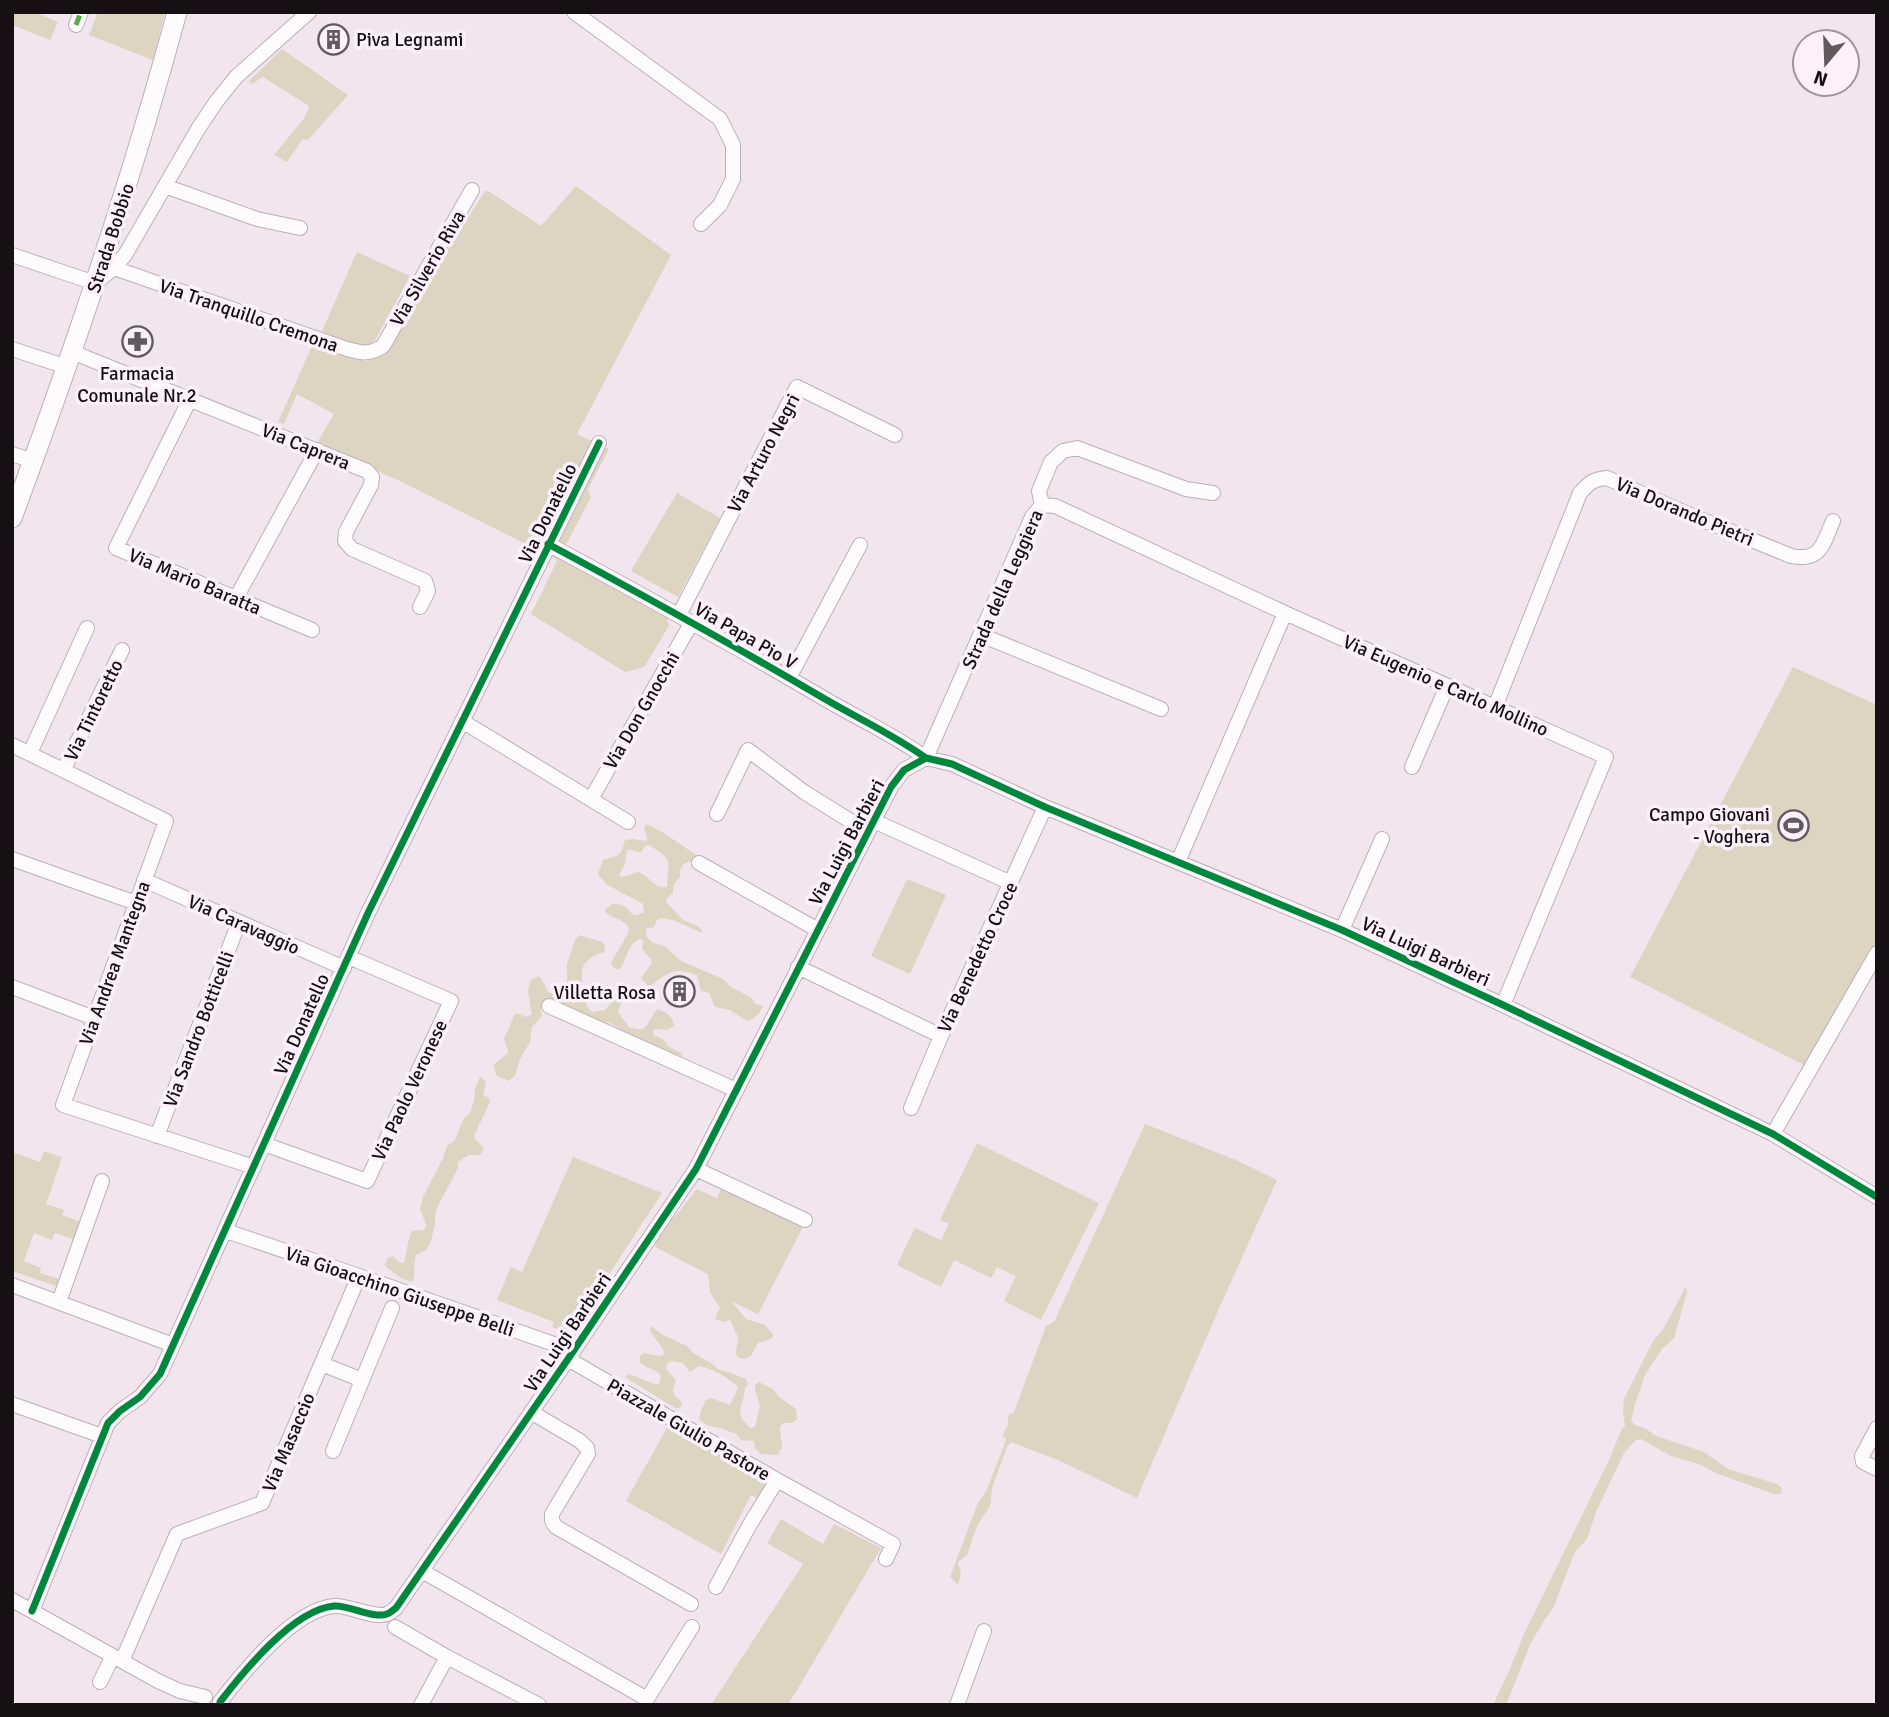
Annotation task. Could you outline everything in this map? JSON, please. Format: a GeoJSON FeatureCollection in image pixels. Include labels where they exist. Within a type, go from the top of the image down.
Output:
{"type":"FeatureCollection","features":[{"type":"Feature","properties":{"kind":"main road","name":"Strada Bobbio"},"geometry":{"type":"LineString","coordinates":[[13,515],[67,367],[114,226],[177,12]]}},
{"type":"Feature","properties":{"kind":"street"},"geometry":{"type":"LineString","coordinates":[[12,255],[95,283],[114,268],[148,218],[209,113],[236,77],[309,12]]}},
{"type":"Feature","properties":{"kind":"street"},"geometry":{"type":"LineString","coordinates":[[574,12],[720,119],[733,145],[733,179],[720,205],[701,224]]}},
{"type":"Feature","properties":{"kind":"street"},"geometry":{"type":"LineString","coordinates":[[165,186],[257,219],[300,228]]}},
{"type":"Feature","properties":{"kind":"street","name":"Via Silverio Riva"},"geometry":{"type":"LineString","coordinates":[[383,346],[472,190]]}},
{"type":"Feature","properties":{"kind":"street"},"geometry":{"type":"LineString","coordinates":[[138,234],[124,239],[114,226],[127,222],[140,223],[148,218]]}},
{"type":"Feature","properties":{"kind":"street","name":"Via Tranquillo Cremona"},"geometry":{"type":"LineString","coordinates":[[114,268],[360,354],[383,346]]}},
{"type":"Feature","properties":{"kind":"street","name":"Via Caprera"},"geometry":{"type":"LineString","coordinates":[[12,349],[67,367],[102,364],[368,471],[372,477],[371,485],[346,533],[345,541],[352,549],[425,581],[428,591],[419,607]]}},
{"type":"Feature","properties":{"kind":"street"},"geometry":{"type":"LineString","coordinates":[[67,367],[71,371],[102,364]]}},
{"type":"Feature","properties":{"kind":"street","name":"Via Arturo Negri"},"geometry":{"type":"LineString","coordinates":[[679,615],[797,387],[895,435]]}},
{"type":"Feature","properties":{"kind":"street","name":"Via Mario Baratta"},"geometry":{"type":"LineString","coordinates":[[190,400],[116,548],[312,630]]}},
{"type":"Feature","properties":{"kind":"street","name":"Via Donatello"},"geometry":{"type":"LineString","coordinates":[[32,1611],[108,1423],[140,1397],[160,1374],[346,962],[598,443]]}},
{"type":"Feature","properties":{"kind":"street","name":"Strada della Leggiera"},"geometry":{"type":"LineString","coordinates":[[926,758],[1032,517],[1042,505],[1039,491],[1051,462],[1063,451],[1077,448],[1186,489],[1213,493]]}},
{"type":"Feature","properties":{"kind":"street"},"geometry":{"type":"LineString","coordinates":[[236,598],[317,450]]}},
{"type":"Feature","properties":{"kind":"street"},"geometry":{"type":"LineString","coordinates":[[12,454],[33,461]]}},
{"type":"Feature","properties":{"kind":"street","name":"Via Dorando Pietri"},"geometry":{"type":"LineString","coordinates":[[1495,707],[1580,493],[1589,482],[1607,478],[1676,509],[1803,559],[1820,551],[1833,521]]}},
{"type":"Feature","properties":{"kind":"street","name":"Via Eugenio e Carlo Mollino"},"geometry":{"type":"LineString","coordinates":[[1042,505],[1055,506],[1606,757],[1503,1005]]}},
{"type":"Feature","properties":{"kind":"street","name":"Via Papa Pio V"},"geometry":{"type":"LineString","coordinates":[[548,544],[904,742],[926,758]]}},
{"type":"Feature","properties":{"kind":"street"},"geometry":{"type":"LineString","coordinates":[[789,678],[860,545]]}},
{"type":"Feature","properties":{"kind":"street"},"geometry":{"type":"LineString","coordinates":[[1178,862],[1285,613]]}},
{"type":"Feature","properties":{"kind":"street","name":"Via Don Gnocchi"},"geometry":{"type":"LineString","coordinates":[[591,799],[692,622]]}},
{"type":"Feature","properties":{"kind":"street"},"geometry":{"type":"LineString","coordinates":[[30,752],[87,628]]}},
{"type":"Feature","properties":{"kind":"street"},"geometry":{"type":"LineString","coordinates":[[981,635],[1161,709]]}},
{"type":"Feature","properties":{"kind":"street","name":"Via Tintoretto"},"geometry":{"type":"LineString","coordinates":[[64,769],[122,650]]}},
{"type":"Feature","properties":{"kind":"street"},"geometry":{"type":"LineString","coordinates":[[1412,767],[1447,686]]}},
{"type":"Feature","properties":{"kind":"street"},"geometry":{"type":"LineString","coordinates":[[462,721],[628,822]]}},
{"type":"Feature","properties":{"kind":"street"},"geometry":{"type":"LineString","coordinates":[[12,744],[64,769]]}},
{"type":"Feature","properties":{"kind":"street"},"geometry":{"type":"LineString","coordinates":[[718,814],[748,750],[804,792],[871,826],[1011,883]]}},
{"type":"Feature","properties":{"kind":"street","name":"Via Luigi Barbieri"},"geometry":{"type":"LineString","coordinates":[[396,1608],[696,1169],[891,787],[904,771],[926,758],[952,765],[1045,807],[1342,930],[1773,1133],[1877,1196]]}},
{"type":"Feature","properties":{"kind":"street","name":"Via Andrea Mantegna"},"geometry":{"type":"LineString","coordinates":[[64,769],[166,821],[62,1105],[157,1136]]}},
{"type":"Feature","properties":{"kind":"street","name":"Via Benedetto Croce"},"geometry":{"type":"LineString","coordinates":[[911,1108],[1045,807]]}},
{"type":"Feature","properties":{"kind":"street"},"geometry":{"type":"LineString","coordinates":[[1342,930],[1381,839]]}},
{"type":"Feature","properties":{"kind":"street"},"geometry":{"type":"LineString","coordinates":[[12,859],[136,903]]}},
{"type":"Feature","properties":{"kind":"street"},"geometry":{"type":"LineString","coordinates":[[699,863],[818,930]]}},
{"type":"Feature","properties":{"kind":"street","name":"Via Caravaggio"},"geometry":{"type":"LineString","coordinates":[[144,880],[239,922],[346,962]]}},
{"type":"Feature","properties":{"kind":"street","name":"Via Sandro Botticelli"},"geometry":{"type":"LineString","coordinates":[[157,1136],[239,922]]}},
{"type":"Feature","properties":{"kind":"street"},"geometry":{"type":"LineString","coordinates":[[1773,1133],[1877,953]]}},
{"type":"Feature","properties":{"kind":"street","name":"Via Paolo Veronese"},"geometry":{"type":"LineString","coordinates":[[264,1144],[367,1181],[451,1001],[346,962]]}},
{"type":"Feature","properties":{"kind":"street"},"geometry":{"type":"LineString","coordinates":[[798,967],[941,1036]]}},
{"type":"Feature","properties":{"kind":"street"},"geometry":{"type":"LineString","coordinates":[[12,987],[94,1018]]}},
{"type":"Feature","properties":{"kind":"street"},"geometry":{"type":"LineString","coordinates":[[549,1006],[736,1090]]}},
{"type":"Feature","properties":{"kind":"street"},"geometry":{"type":"LineString","coordinates":[[157,1136],[254,1167]]}},
{"type":"Feature","properties":{"kind":"street"},"geometry":{"type":"LineString","coordinates":[[696,1169],[805,1220]]}},
{"type":"Feature","properties":{"kind":"street"},"geometry":{"type":"LineString","coordinates":[[59,1302],[102,1181]]}},
{"type":"Feature","properties":{"kind":"street","name":"Via Gioacchino Giuseppe Belli"},"geometry":{"type":"LineString","coordinates":[[226,1231],[359,1276],[571,1355]]}},
{"type":"Feature","properties":{"kind":"street","name":"Via Masaccio"},"geometry":{"type":"LineString","coordinates":[[100,1682],[117,1659],[177,1534],[262,1503],[359,1276]]}},
{"type":"Feature","properties":{"kind":"street"},"geometry":{"type":"LineString","coordinates":[[12,1285],[173,1345]]}},
{"type":"Feature","properties":{"kind":"street"},"geometry":{"type":"LineString","coordinates":[[332,1451],[392,1308]]}},
{"type":"Feature","properties":{"kind":"street","name":"Piazzale Giulio Pastore"},"geometry":{"type":"LineString","coordinates":[[571,1355],[777,1480],[716,1587]]}},
{"type":"Feature","properties":{"kind":"street"},"geometry":{"type":"LineString","coordinates":[[320,1369],[362,1380]]}},
{"type":"Feature","properties":{"kind":"street"},"geometry":{"type":"LineString","coordinates":[[12,1404],[102,1436]]}},
{"type":"Feature","properties":{"kind":"street"},"geometry":{"type":"LineString","coordinates":[[531,1412],[580,1441],[587,1448],[588,1454],[552,1514],[556,1527],[691,1604]]}},
{"type":"Feature","properties":{"kind":"street"},"geometry":{"type":"LineString","coordinates":[[1877,1428],[1862,1456],[1863,1462],[1877,1469]]}},
{"type":"Feature","properties":{"kind":"street"},"geometry":{"type":"LineString","coordinates":[[777,1480],[893,1544],[886,1559]]}},
{"type":"Feature","properties":{"kind":"street"},"geometry":{"type":"LineString","coordinates":[[422,1571],[647,1699],[692,1627]]}},
{"type":"Feature","properties":{"kind":"street"},"geometry":{"type":"LineString","coordinates":[[12,1600],[158,1681],[171,1692],[210,1701],[238,1679],[287,1630],[310,1613],[335,1606],[374,1615],[532,1703]]}},
{"type":"Feature","properties":{"kind":"street"},"geometry":{"type":"LineString","coordinates":[[374,1615],[386,1615],[396,1608]]}},
{"type":"Feature","properties":{"kind":"street"},"geometry":{"type":"LineString","coordinates":[[396,1608],[396,1627]]}},
{"type":"Feature","properties":{"kind":"street"},"geometry":{"type":"LineString","coordinates":[[957,1705],[984,1631]]}},
{"type":"Feature","properties":{"kind":"street"},"geometry":{"type":"LineString","coordinates":[[421,1705],[447,1657]]}},
{"type":"Feature","properties":{"kind":"shaded area"},"geometry":{"type":"Polygon","coordinates":[[[12,12],[34,12],[58,22],[50,40],[12,25],[12,12]]]}},
{"type":"Feature","properties":{"kind":"shaded area"},"geometry":{"type":"Polygon","coordinates":[[[98,12],[165,12],[153,60],[89,35],[98,12]]]}},
{"type":"Feature","properties":{"kind":"shaded area"},"geometry":{"type":"Polygon","coordinates":[[[282,49],[348,95],[309,139],[302,140],[287,162],[274,155],[305,117],[309,106],[263,77],[252,84],[249,81],[282,49]]]}},
{"type":"Feature","properties":{"kind":"shaded area"},"geometry":{"type":"Polygon","coordinates":[[[576,186],[671,255],[577,434],[609,449],[588,489],[591,497],[560,556],[567,563],[667,618],[669,626],[644,667],[625,672],[531,614],[557,561],[554,558],[402,482],[320,445],[318,441],[334,414],[297,394],[284,424],[278,422],[313,344],[366,361],[382,354],[485,191],[541,226],[576,186]]]}},
{"type":"Feature","properties":{"kind":"shaded area"},"geometry":{"type":"Polygon","coordinates":[[[357,252],[410,276],[374,342],[368,345],[348,343],[322,331],[357,252]]]}},
{"type":"Feature","properties":{"kind":"shaded area"},"geometry":{"type":"Polygon","coordinates":[[[677,493],[720,518],[678,597],[631,571],[677,493]]]}},
{"type":"Feature","properties":{"kind":"shaded area","name":"Campo Giovani - Voghera"},"geometry":{"type":"Polygon","coordinates":[[[1793,667],[1877,705],[1877,945],[1808,1067],[1630,977],[1793,667]]]}},
{"type":"Feature","properties":{"kind":"shaded area"},"geometry":{"type":"Polygon","coordinates":[[[647,824],[703,859],[681,867],[680,877],[666,902],[683,920],[699,927],[702,933],[673,920],[661,918],[654,927],[646,929],[646,936],[653,943],[664,946],[681,961],[723,979],[731,987],[752,998],[755,1004],[763,1006],[753,1019],[747,1021],[730,1010],[715,1007],[709,993],[701,991],[697,975],[689,972],[671,972],[649,987],[641,978],[652,963],[642,949],[643,941],[640,939],[630,948],[620,969],[611,963],[629,928],[605,912],[606,909],[612,904],[620,904],[636,915],[644,912],[643,904],[606,884],[598,874],[603,860],[617,856],[622,851],[625,840],[647,839],[644,827],[647,824]],[[649,845],[641,852],[627,850],[625,864],[619,875],[621,877],[639,872],[655,885],[667,887],[669,865],[657,850],[649,845]]]}},
{"type":"Feature","properties":{"kind":"shaded area"},"geometry":{"type":"Polygon","coordinates":[[[907,879],[946,895],[910,974],[871,956],[907,879]]]}},
{"type":"Feature","properties":{"kind":"shaded area"},"geometry":{"type":"Polygon","coordinates":[[[579,935],[605,945],[604,952],[593,956],[582,969],[582,991],[591,1012],[605,1010],[620,996],[623,998],[618,1012],[629,1027],[641,1029],[658,1009],[661,1010],[671,1017],[674,1026],[667,1030],[655,1029],[654,1035],[683,1054],[681,1056],[639,1041],[612,1024],[549,999],[541,1009],[542,1016],[532,1027],[530,1042],[520,1059],[515,1076],[508,1081],[497,1076],[493,1065],[508,1053],[504,1039],[514,1016],[516,1013],[526,1017],[532,1014],[528,991],[531,980],[538,976],[548,992],[563,995],[567,964],[579,935]]]}},
{"type":"Feature","properties":{"kind":"shaded area"},"geometry":{"type":"Polygon","coordinates":[[[480,1077],[486,1081],[483,1095],[489,1098],[490,1102],[474,1136],[484,1149],[480,1155],[469,1155],[458,1162],[458,1168],[437,1208],[430,1244],[426,1250],[416,1255],[412,1282],[401,1278],[385,1266],[387,1259],[393,1256],[400,1263],[404,1263],[412,1231],[426,1228],[420,1209],[423,1197],[447,1146],[455,1140],[464,1118],[470,1113],[480,1077]]]}},
{"type":"Feature","properties":{"kind":"shaded area"},"geometry":{"type":"Polygon","coordinates":[[[1145,1124],[1236,1160],[1277,1180],[1137,1498],[1058,1460],[1011,1442],[992,1488],[990,1506],[977,1526],[967,1555],[958,1562],[961,1573],[958,1585],[950,1577],[977,1505],[986,1491],[1004,1446],[1006,1438],[1002,1437],[1008,1417],[1013,1414],[1046,1326],[1054,1322],[1145,1124]]]}},
{"type":"Feature","properties":{"kind":"shaded area"},"geometry":{"type":"Polygon","coordinates":[[[977,1143],[1099,1203],[1041,1320],[1004,1301],[1016,1276],[997,1267],[991,1278],[954,1260],[941,1287],[897,1265],[915,1228],[941,1240],[949,1224],[940,1220],[977,1143]]]}},
{"type":"Feature","properties":{"kind":"shaded area"},"geometry":{"type":"Polygon","coordinates":[[[44,1151],[62,1157],[46,1204],[64,1210],[62,1215],[81,1222],[75,1240],[55,1233],[52,1240],[34,1233],[24,1261],[41,1268],[40,1273],[59,1279],[56,1286],[12,1271],[12,1152],[40,1162],[44,1151]]]}},
{"type":"Feature","properties":{"kind":"shaded area"},"geometry":{"type":"Polygon","coordinates":[[[573,1157],[662,1193],[576,1325],[565,1330],[552,1327],[554,1322],[497,1300],[511,1267],[522,1272],[573,1157]]]}},
{"type":"Feature","properties":{"kind":"shaded area"},"geometry":{"type":"Polygon","coordinates":[[[722,1186],[803,1227],[758,1314],[731,1301],[746,1319],[765,1325],[773,1334],[773,1338],[758,1343],[751,1356],[744,1359],[737,1357],[738,1337],[730,1320],[723,1322],[715,1319],[720,1308],[710,1292],[708,1274],[655,1247],[660,1231],[697,1189],[717,1198],[722,1186]]]}},
{"type":"Feature","properties":{"kind":"shaded area"},"geometry":{"type":"Polygon","coordinates":[[[1686,1286],[1687,1292],[1674,1338],[1662,1349],[1645,1375],[1631,1421],[1656,1436],[1704,1452],[1728,1469],[1777,1484],[1782,1488],[1781,1494],[1774,1494],[1718,1474],[1699,1464],[1671,1456],[1641,1439],[1636,1440],[1624,1453],[1596,1512],[1587,1539],[1575,1552],[1553,1608],[1530,1645],[1506,1705],[1493,1705],[1524,1634],[1625,1426],[1624,1399],[1653,1341],[1664,1328],[1686,1286]]]}},
{"type":"Feature","properties":{"kind":"shaded area"},"geometry":{"type":"Polygon","coordinates":[[[651,1326],[687,1346],[719,1370],[746,1379],[748,1384],[740,1413],[750,1428],[755,1427],[760,1406],[755,1390],[755,1385],[759,1382],[773,1389],[796,1409],[797,1419],[793,1423],[783,1423],[780,1427],[782,1447],[778,1455],[761,1454],[755,1448],[754,1441],[741,1440],[736,1433],[699,1419],[706,1400],[711,1398],[730,1405],[738,1388],[720,1374],[699,1366],[690,1372],[683,1363],[671,1361],[667,1364],[666,1369],[676,1380],[673,1390],[674,1395],[682,1402],[680,1408],[675,1408],[625,1377],[629,1374],[657,1385],[660,1382],[659,1373],[639,1361],[644,1353],[664,1355],[663,1349],[650,1331],[651,1326]]]}},
{"type":"Feature","properties":{"kind":"shaded area"},"geometry":{"type":"Polygon","coordinates":[[[668,1426],[768,1482],[759,1499],[751,1495],[721,1554],[626,1501],[668,1426]]]}},
{"type":"Feature","properties":{"kind":"shaded area"},"geometry":{"type":"Polygon","coordinates":[[[781,1519],[823,1544],[834,1524],[881,1548],[788,1705],[711,1705],[803,1564],[767,1543],[781,1519]]]}},
{"type":"Feature","properties":{"kind":"marked path"},"geometry":{"type":"LineString","coordinates":[[76,25],[81,12]]}},
{"type":"Feature","properties":{"kind":"cycle path"},"geometry":{"type":"LineString","coordinates":[[32,1611],[108,1423],[140,1397],[160,1374],[368,913],[599,443]]}},
{"type":"Feature","properties":{"kind":"cycle path"},"geometry":{"type":"LineString","coordinates":[[548,544],[889,734],[926,758]]}},
{"type":"Feature","properties":{"kind":"cycle path"},"geometry":{"type":"LineString","coordinates":[[220,1705],[256,1659],[302,1618],[334,1606],[381,1615],[396,1608],[696,1169],[891,787],[904,770],[926,758],[952,764],[1045,807],[1342,930],[1773,1134],[1877,1197]]}},
{"type":"Feature","properties":{"kind":"place","name":"Piva Legnami"},"geometry":{"type":"Point","coordinates":[333,39]}},
{"type":"Feature","properties":{"kind":"place","name":"Farmacia Comunale Nr.2"},"geometry":{"type":"Point","coordinates":[137,342]}},
{"type":"Feature","properties":{"kind":"place","name":"Campo Giovani - Voghera"},"geometry":{"type":"Point","coordinates":[1793,825]}},
{"type":"Feature","properties":{"kind":"place","name":"Villetta Rosa"},"geometry":{"type":"Point","coordinates":[679,992]}}]}
